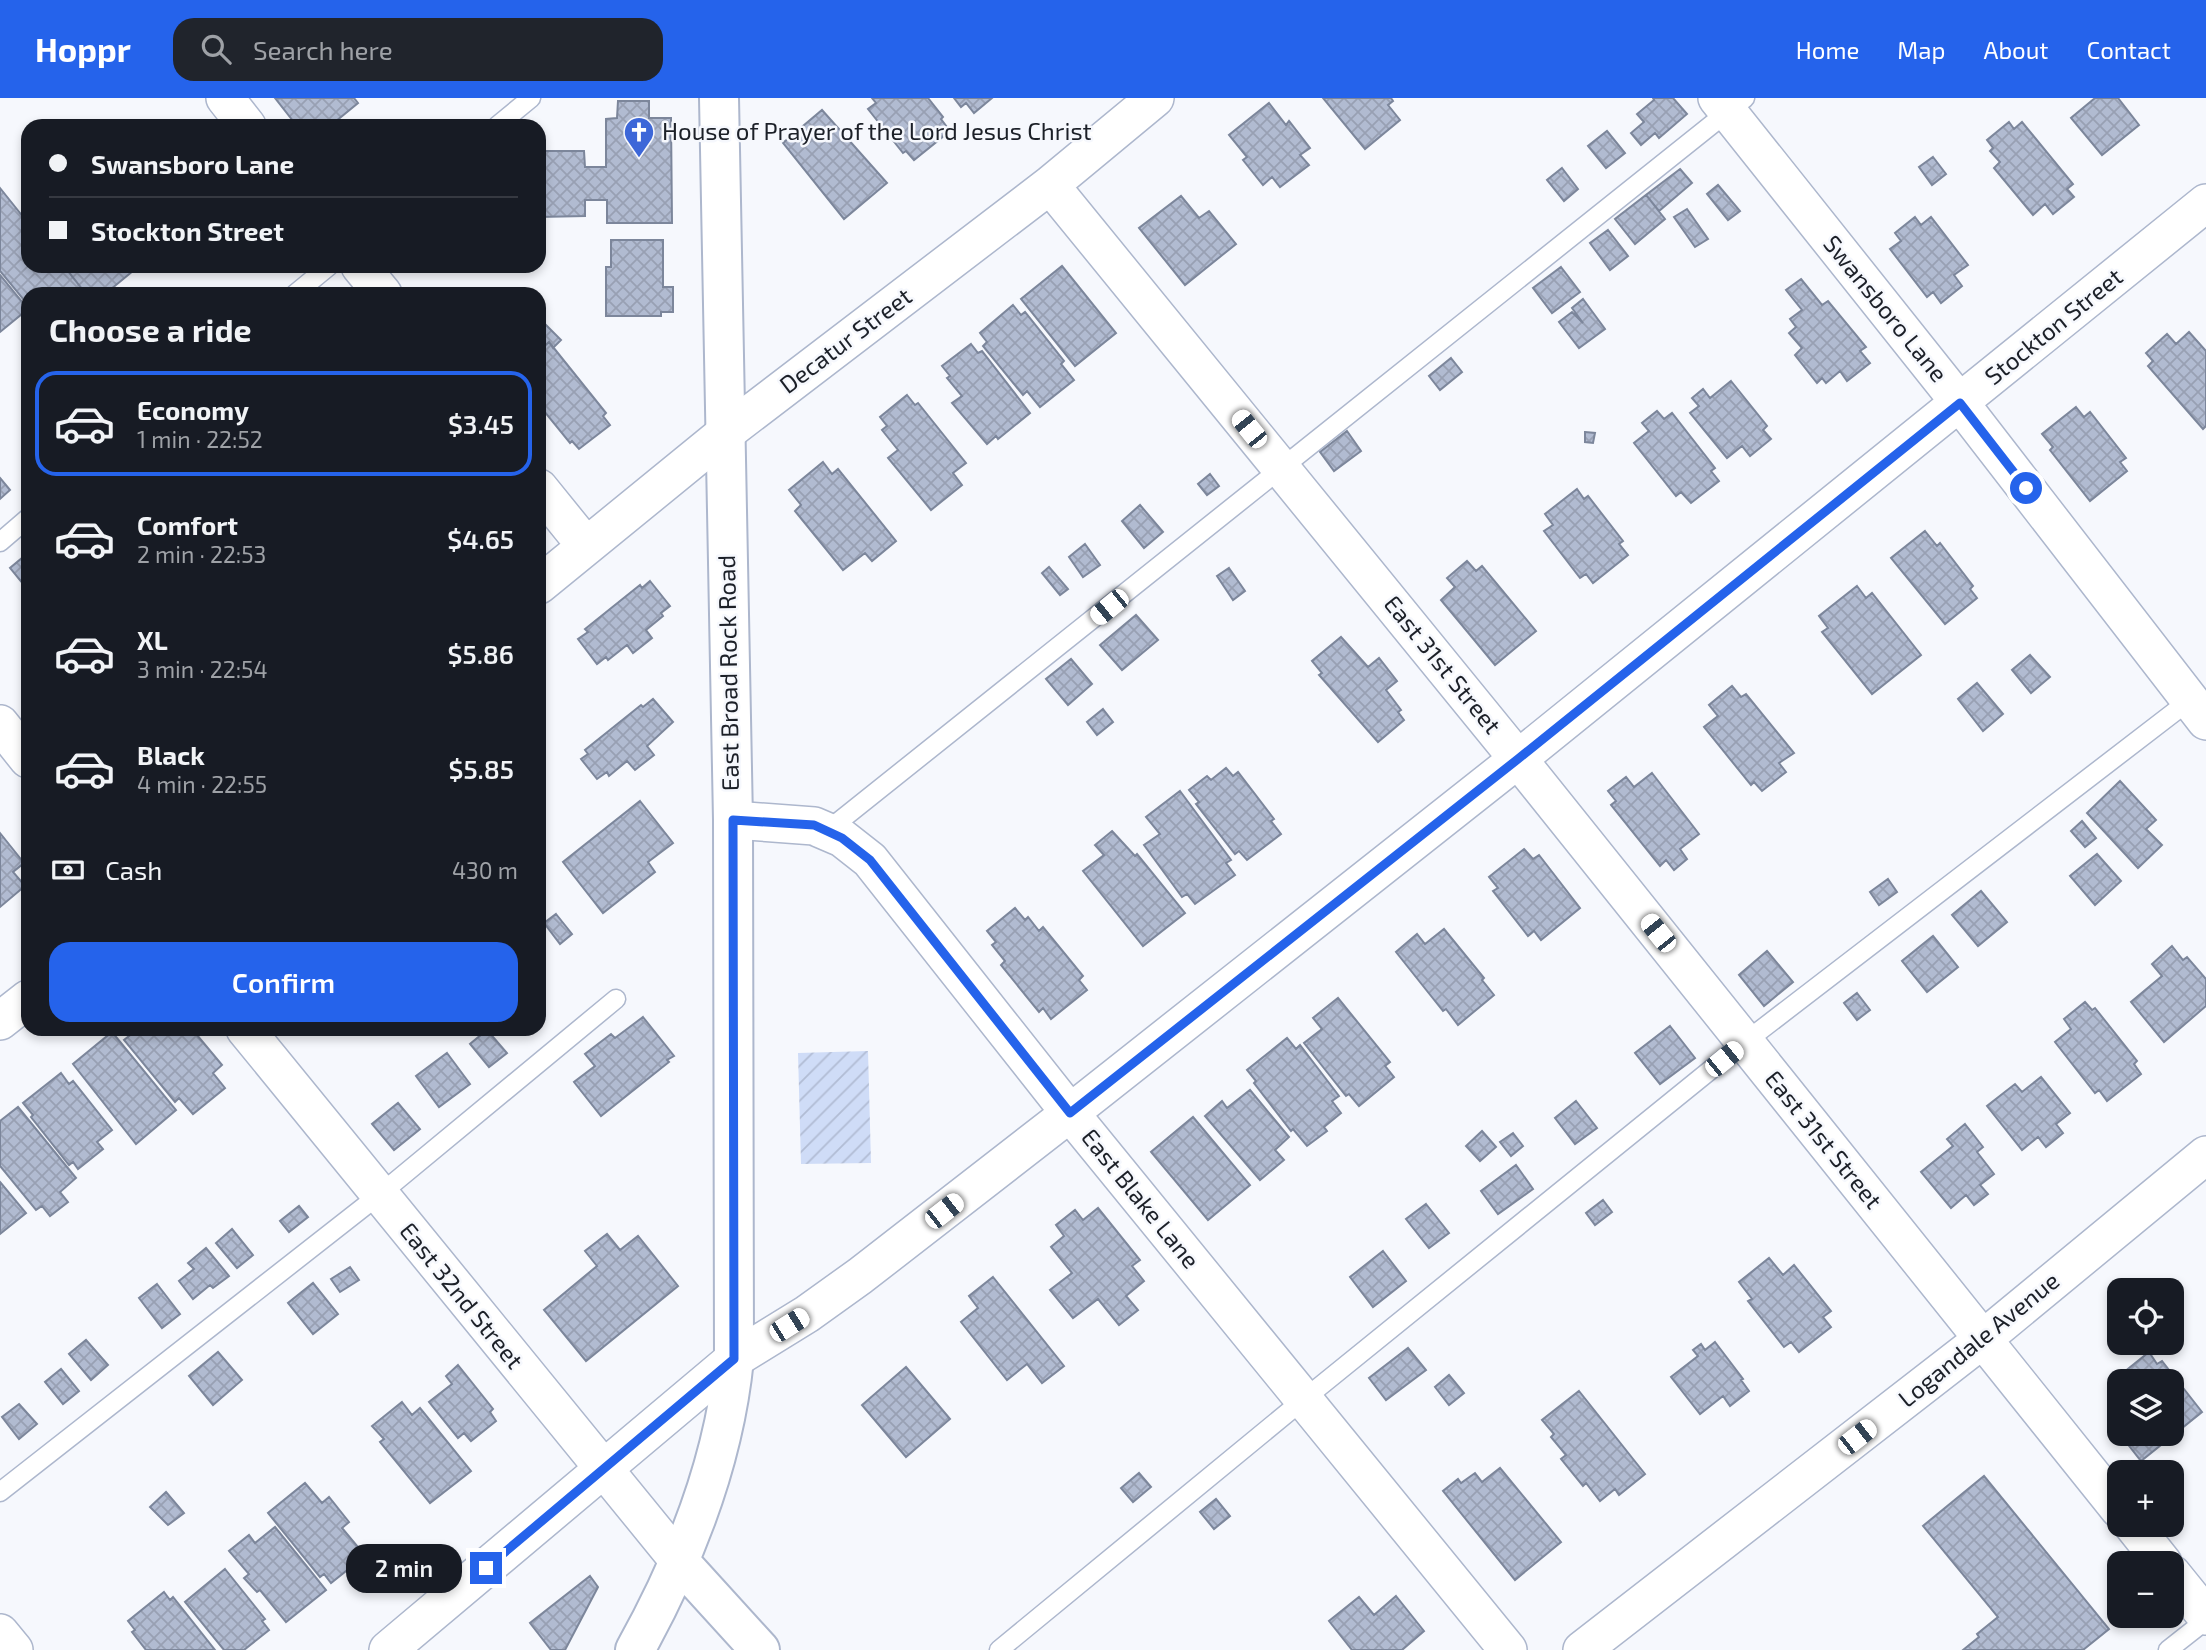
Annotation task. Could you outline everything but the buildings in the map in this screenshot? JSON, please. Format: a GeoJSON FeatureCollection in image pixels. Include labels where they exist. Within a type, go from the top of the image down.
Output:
{"type":"FeatureCollection","features":[{"type":"Feature","properties":{"kind":"main road","name":"East Broad Rock Road"},"geometry":{"type":"LineString","coordinates":[[635,1650],[657,1611],[679,1561],[716,1458],[731,1391],[734,1359],[733,820],[719,98]]}},
{"type":"Feature","properties":{"kind":"main road"},"geometry":{"type":"LineString","coordinates":[[679,1561],[760,1650]]}},
{"type":"Feature","properties":{"kind":"street"},"geometry":{"type":"LineString","coordinates":[[225,98],[242,119]]}},
{"type":"Feature","properties":{"kind":"street","name":"Decatur Street"},"geometry":{"type":"LineString","coordinates":[[546,579],[724,435],[1050,185],[1155,98]]}},
{"type":"Feature","properties":{"kind":"street","name":"Swansboro Lane"},"geometry":{"type":"LineString","coordinates":[[1730,103],[2198,710]]}},
{"type":"Feature","properties":{"kind":"street","name":"East 31st Street"},"geometry":{"type":"LineString","coordinates":[[1050,185],[1518,759],[2107,1493]]}},
{"type":"Feature","properties":{"kind":"street","name":"Stockton Street"},"geometry":{"type":"LineString","coordinates":[[388,1650],[734,1359],[807,1314],[860,1276],[1070,1113],[1518,759],[2206,203]]}},
{"type":"Feature","properties":{"kind":"street"},"geometry":{"type":"LineString","coordinates":[[366,273],[377,287]]}},
{"type":"Feature","properties":{"kind":"street"},"geometry":{"type":"LineString","coordinates":[[546,497],[586,546]]}},
{"type":"Feature","properties":{"kind":"street"},"geometry":{"type":"LineString","coordinates":[[0,724],[21,750]]}},
{"type":"Feature","properties":{"kind":"street","name":"East Blake Lane"},"geometry":{"type":"LineString","coordinates":[[733,820],[814,825],[842,838],[870,860],[1070,1113],[1508,1650]]}},
{"type":"Feature","properties":{"kind":"street"},"geometry":{"type":"LineString","coordinates":[[0,1021],[21,1004]]}},
{"type":"Feature","properties":{"kind":"street","name":"East 32nd Street"},"geometry":{"type":"LineString","coordinates":[[251,1036],[679,1561]]}},
{"type":"Feature","properties":{"kind":"street","name":"Logandale Avenue"},"geometry":{"type":"LineString","coordinates":[[1582,1650],[1983,1339],[2206,1155]]}},
{"type":"Feature","properties":{"kind":"street"},"geometry":{"type":"LineString","coordinates":[[2142,1537],[2153,1551]]}},
{"type":"Feature","properties":{"kind":"street"},"geometry":{"type":"LineString","coordinates":[[2184,1590],[2206,1618]]}},
{"type":"Feature","properties":{"kind":"street"},"geometry":{"type":"LineString","coordinates":[[0,1633],[14,1650]]}},
{"type":"Feature","properties":{"kind":"lane"},"geometry":{"type":"LineString","coordinates":[[506,119],[531,98]]}},
{"type":"Feature","properties":{"kind":"lane"},"geometry":{"type":"LineString","coordinates":[[827,831],[1282,469],[1730,103]]}},
{"type":"Feature","properties":{"kind":"lane"},"geometry":{"type":"LineString","coordinates":[[304,287],[320,273]]}},
{"type":"Feature","properties":{"kind":"lane"},"geometry":{"type":"LineString","coordinates":[[0,542],[21,524]]}},
{"type":"Feature","properties":{"kind":"lane"},"geometry":{"type":"LineString","coordinates":[[999,1650],[1303,1399],[1745,1042],[2198,710]]}},
{"type":"Feature","properties":{"kind":"lane"},"geometry":{"type":"LineString","coordinates":[[0,1492],[379,1195],[616,999]]}},
{"type":"Feature","properties":{"kind":"lane"},"geometry":{"type":"LineString","coordinates":[[2168,1650],[2206,1618]]}},
{"type":"Feature","properties":{"kind":"shaded area"},"geometry":{"type":"Polygon","coordinates":[[[868,1051],[871,1163],[801,1164],[798,1053],[868,1051]]]}},
{"type":"Feature","properties":{"kind":"place","name":"House of Prayer of the Lord Jesus Christ"},"geometry":{"type":"Point","coordinates":[639,159]}},
{"type":"Feature","properties":{"kind":"route"},"geometry":{"type":"LineString","coordinates":[[486,1568],[734,1359],[733,820],[814,825],[842,838],[870,860],[1070,1113],[1518,759],[1960,403],[2026,488]]}}]}
